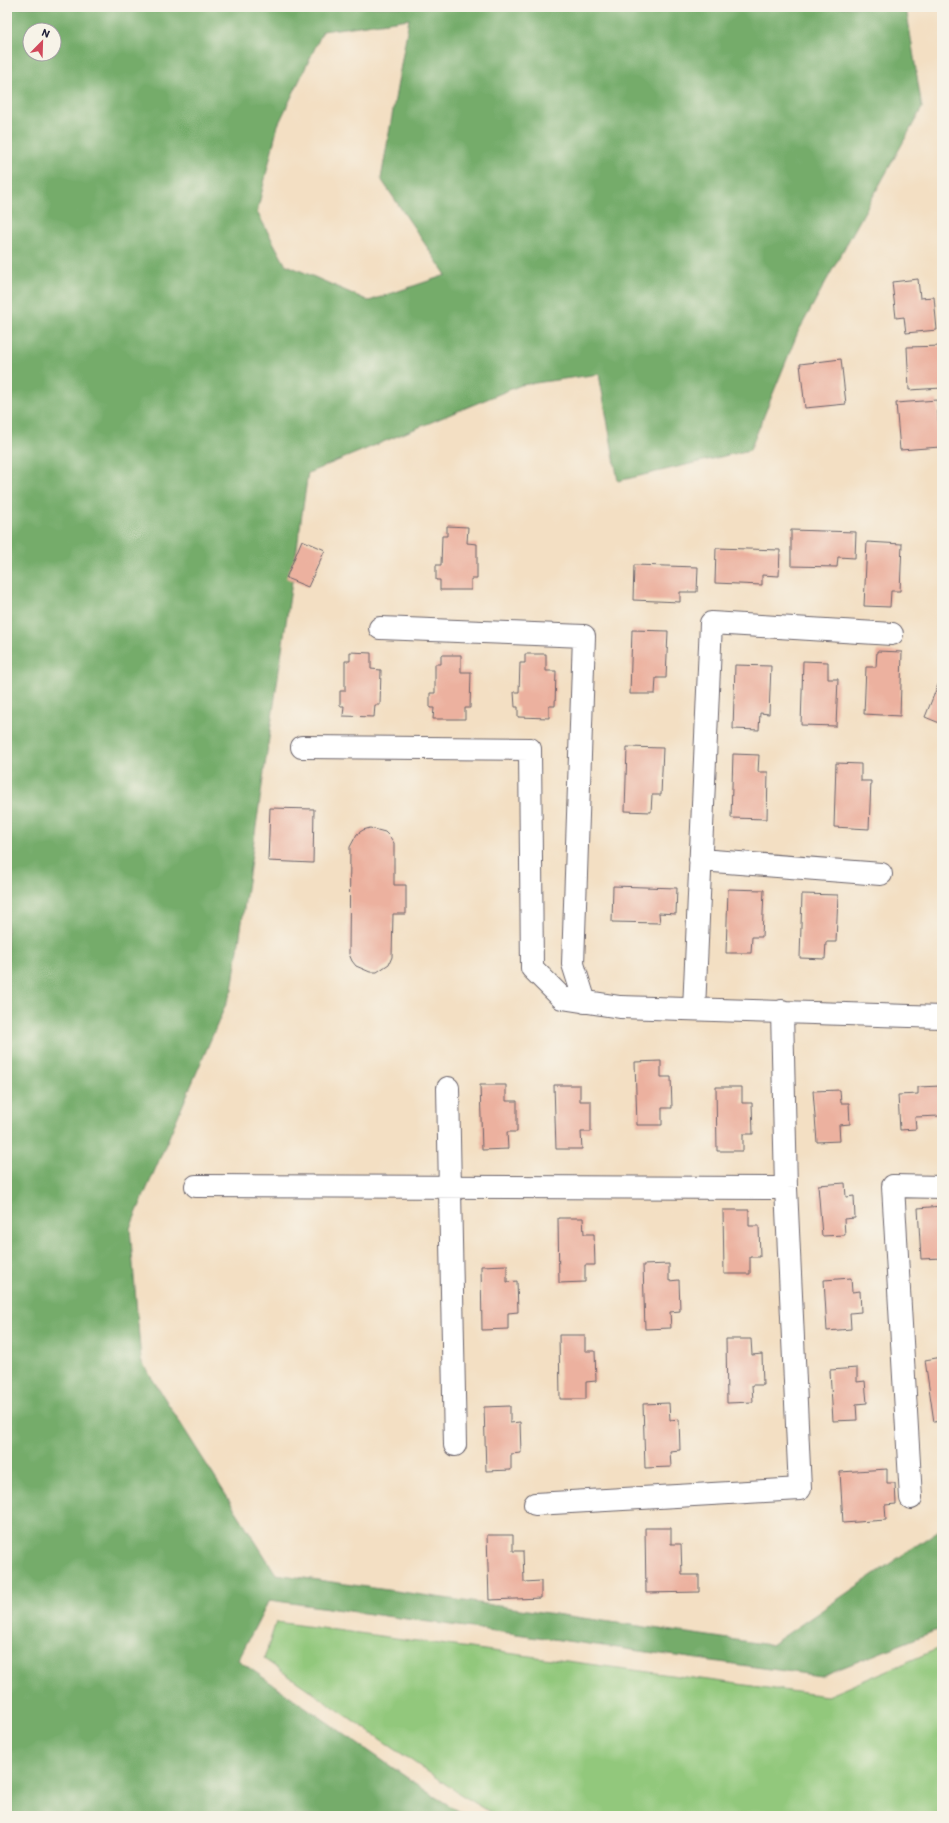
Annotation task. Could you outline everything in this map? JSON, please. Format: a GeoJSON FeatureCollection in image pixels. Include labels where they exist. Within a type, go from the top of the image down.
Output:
{"type":"FeatureCollection","features":[{"type":"Feature","properties":{"kind":"street"},"geometry":{"type":"LineString","coordinates":[[694,1009],[711,623],[892,634]]}},
{"type":"Feature","properties":{"kind":"street"},"geometry":{"type":"LineString","coordinates":[[380,628],[584,636],[573,964],[585,1002]]}},
{"type":"Feature","properties":{"kind":"street"},"geometry":{"type":"LineString","coordinates":[[302,747],[530,749],[532,968],[562,998],[620,1007],[942,1017]]}},
{"type":"Feature","properties":{"kind":"street"},"geometry":{"type":"LineString","coordinates":[[700,860],[881,874]]}},
{"type":"Feature","properties":{"kind":"street"},"geometry":{"type":"LineString","coordinates":[[535,1504],[800,1489],[786,1188],[782,1011]]}},
{"type":"Feature","properties":{"kind":"street"},"geometry":{"type":"LineString","coordinates":[[448,1088],[455,1445]]}},
{"type":"Feature","properties":{"kind":"street"},"geometry":{"type":"LineString","coordinates":[[196,1186],[786,1188]]}},
{"type":"Feature","properties":{"kind":"street"},"geometry":{"type":"LineString","coordinates":[[911,1498],[892,1186],[942,1186]]}},
{"type":"Feature","properties":{"kind":"green space"},"geometry":{"type":"Polygon","coordinates":[[[7,7],[906,7],[922,108],[798,332],[750,450],[618,481],[599,374],[521,385],[308,473],[232,990],[130,1228],[141,1361],[276,1574],[771,1645],[942,1528],[942,1628],[821,1676],[269,1600],[238,1660],[432,1795],[467,1816],[7,1816],[7,7]],[[409,19],[323,31],[278,125],[257,212],[285,264],[369,301],[446,275],[381,179],[409,19]]]}},
{"type":"Feature","properties":{"kind":"green space"},"geometry":{"type":"Polygon","coordinates":[[[276,1622],[827,1696],[942,1647],[942,1809],[935,1816],[497,1816],[460,1794],[264,1659],[276,1622]]]}},
{"type":"Feature","properties":{"kind":"building"},"geometry":{"type":"Polygon","coordinates":[[[918,279],[920,298],[934,297],[937,330],[906,333],[904,317],[896,318],[892,282],[918,279]]]}},
{"type":"Feature","properties":{"kind":"building"},"geometry":{"type":"Polygon","coordinates":[[[942,346],[942,388],[909,390],[907,347],[942,346]]]}},
{"type":"Feature","properties":{"kind":"building"},"geometry":{"type":"Polygon","coordinates":[[[841,359],[846,404],[805,408],[800,364],[841,359]]]}},
{"type":"Feature","properties":{"kind":"building"},"geometry":{"type":"Polygon","coordinates":[[[937,400],[940,447],[900,450],[896,403],[937,400]]]}},
{"type":"Feature","properties":{"kind":"building"},"geometry":{"type":"Polygon","coordinates":[[[447,526],[468,527],[467,543],[477,544],[477,579],[471,579],[471,590],[440,590],[440,580],[436,580],[436,565],[441,565],[442,536],[447,536],[447,526]]]}},
{"type":"Feature","properties":{"kind":"building"},"geometry":{"type":"Polygon","coordinates":[[[791,530],[856,532],[855,558],[838,557],[837,567],[791,566],[791,530]]]}},
{"type":"Feature","properties":{"kind":"building"},"geometry":{"type":"Polygon","coordinates":[[[302,540],[325,550],[308,587],[286,578],[302,540]]]}},
{"type":"Feature","properties":{"kind":"building"},"geometry":{"type":"Polygon","coordinates":[[[867,542],[902,544],[900,591],[891,591],[890,607],[864,606],[867,542]]]}},
{"type":"Feature","properties":{"kind":"building"},"geometry":{"type":"Polygon","coordinates":[[[716,548],[780,550],[779,576],[762,575],[762,585],[715,583],[716,548]]]}},
{"type":"Feature","properties":{"kind":"building"},"geometry":{"type":"Polygon","coordinates":[[[634,565],[698,567],[697,592],[680,592],[680,602],[633,600],[634,565]]]}},
{"type":"Feature","properties":{"kind":"building"},"geometry":{"type":"Polygon","coordinates":[[[632,630],[668,631],[666,678],[656,678],[655,694],[630,694],[632,630]]]}},
{"type":"Feature","properties":{"kind":"building"},"geometry":{"type":"Polygon","coordinates":[[[877,651],[902,652],[900,716],[864,714],[866,667],[876,667],[877,651]]]}},
{"type":"Feature","properties":{"kind":"building"},"geometry":{"type":"Polygon","coordinates":[[[350,652],[371,653],[371,669],[381,670],[380,705],[375,705],[374,717],[343,716],[344,706],[340,706],[340,691],[345,691],[345,661],[350,661],[350,652]]]}},
{"type":"Feature","properties":{"kind":"building"},"geometry":{"type":"Polygon","coordinates":[[[525,654],[546,654],[546,671],[556,671],[555,706],[549,706],[549,718],[518,717],[518,707],[515,707],[514,692],[519,692],[520,663],[525,663],[525,654]]]}},
{"type":"Feature","properties":{"kind":"building"},"geometry":{"type":"Polygon","coordinates":[[[441,655],[461,655],[461,672],[471,672],[470,708],[465,708],[465,719],[433,719],[434,708],[430,708],[430,693],[435,693],[435,664],[441,664],[441,655]]]}},
{"type":"Feature","properties":{"kind":"building"},"geometry":{"type":"Polygon","coordinates":[[[803,661],[828,662],[828,679],[838,679],[836,726],[801,725],[803,661]]]}},
{"type":"Feature","properties":{"kind":"building"},"geometry":{"type":"Polygon","coordinates":[[[735,665],[771,666],[769,714],[760,713],[759,730],[733,729],[735,665]]]}},
{"type":"Feature","properties":{"kind":"building"},"geometry":{"type":"Polygon","coordinates":[[[942,675],[942,724],[925,717],[942,675]]]}},
{"type":"Feature","properties":{"kind":"building"},"geometry":{"type":"Polygon","coordinates":[[[627,747],[663,748],[661,795],[652,795],[651,812],[625,811],[627,747]]]}},
{"type":"Feature","properties":{"kind":"building"},"geometry":{"type":"Polygon","coordinates":[[[733,754],[759,755],[758,772],[768,772],[767,819],[731,818],[733,754]]]}},
{"type":"Feature","properties":{"kind":"building"},"geometry":{"type":"Polygon","coordinates":[[[836,763],[861,764],[861,781],[871,781],[869,829],[834,827],[836,763]]]}},
{"type":"Feature","properties":{"kind":"building"},"geometry":{"type":"Polygon","coordinates":[[[270,808],[314,809],[313,863],[268,861],[270,808]]]}},
{"type":"Feature","properties":{"kind":"building"},"geometry":{"type":"Polygon","coordinates":[[[370,828],[385,832],[394,843],[394,885],[406,885],[406,914],[393,914],[392,957],[389,964],[377,972],[370,972],[356,966],[349,954],[350,847],[357,834],[370,828]]]}},
{"type":"Feature","properties":{"kind":"building"},"geometry":{"type":"Polygon","coordinates":[[[613,886],[677,888],[676,914],[659,913],[660,923],[612,922],[613,886]]]}},
{"type":"Feature","properties":{"kind":"building"},"geometry":{"type":"Polygon","coordinates":[[[728,889],[764,890],[762,937],[752,937],[751,953],[726,953],[728,889]]]}},
{"type":"Feature","properties":{"kind":"building"},"geometry":{"type":"Polygon","coordinates":[[[802,894],[838,895],[836,942],[826,942],[825,959],[800,958],[802,894]]]}},
{"type":"Feature","properties":{"kind":"building"},"geometry":{"type":"Polygon","coordinates":[[[661,1061],[661,1077],[671,1077],[672,1108],[662,1108],[662,1125],[637,1125],[635,1062],[661,1061]]]}},
{"type":"Feature","properties":{"kind":"building"},"geometry":{"type":"Polygon","coordinates":[[[480,1085],[506,1085],[506,1101],[517,1101],[517,1132],[507,1132],[508,1149],[482,1150],[480,1085]]]}},
{"type":"Feature","properties":{"kind":"building"},"geometry":{"type":"Polygon","coordinates":[[[554,1085],[580,1085],[580,1101],[591,1101],[591,1132],[581,1132],[582,1149],[556,1149],[554,1085]]]}},
{"type":"Feature","properties":{"kind":"building"},"geometry":{"type":"Polygon","coordinates":[[[941,1086],[942,1135],[940,1116],[915,1117],[916,1129],[900,1130],[898,1095],[918,1094],[918,1087],[941,1086]]]}},
{"type":"Feature","properties":{"kind":"building"},"geometry":{"type":"Polygon","coordinates":[[[716,1087],[742,1087],[742,1103],[752,1103],[753,1134],[743,1134],[743,1151],[717,1151],[716,1087]]]}},
{"type":"Feature","properties":{"kind":"building"},"geometry":{"type":"Polygon","coordinates":[[[840,1090],[841,1103],[849,1103],[850,1124],[839,1125],[840,1141],[817,1142],[813,1091],[840,1090]]]}},
{"type":"Feature","properties":{"kind":"building"},"geometry":{"type":"Polygon","coordinates":[[[845,1183],[846,1197],[854,1196],[855,1218],[844,1219],[845,1235],[822,1236],[818,1185],[845,1183]]]}},
{"type":"Feature","properties":{"kind":"building"},"geometry":{"type":"Polygon","coordinates":[[[942,1206],[942,1258],[921,1259],[918,1208],[942,1206]]]}},
{"type":"Feature","properties":{"kind":"building"},"geometry":{"type":"Polygon","coordinates":[[[723,1210],[749,1210],[749,1226],[759,1226],[760,1257],[750,1257],[750,1274],[724,1274],[723,1210]]]}},
{"type":"Feature","properties":{"kind":"building"},"geometry":{"type":"Polygon","coordinates":[[[558,1218],[583,1218],[584,1234],[594,1234],[595,1265],[585,1265],[585,1282],[559,1283],[558,1218]]]}},
{"type":"Feature","properties":{"kind":"building"},"geometry":{"type":"Polygon","coordinates":[[[669,1264],[669,1281],[679,1280],[680,1311],[670,1312],[671,1328],[645,1329],[643,1265],[669,1264]]]}},
{"type":"Feature","properties":{"kind":"building"},"geometry":{"type":"Polygon","coordinates":[[[507,1265],[507,1282],[517,1281],[518,1312],[508,1313],[508,1329],[482,1330],[481,1266],[507,1265]]]}},
{"type":"Feature","properties":{"kind":"building"},"geometry":{"type":"Polygon","coordinates":[[[851,1278],[852,1292],[860,1291],[861,1312],[850,1313],[851,1329],[827,1331],[824,1280],[851,1278]]]}},
{"type":"Feature","properties":{"kind":"building"},"geometry":{"type":"Polygon","coordinates":[[[559,1335],[585,1335],[585,1351],[595,1351],[596,1381],[586,1382],[586,1399],[560,1399],[559,1335]]]}},
{"type":"Feature","properties":{"kind":"building"},"geometry":{"type":"Polygon","coordinates":[[[726,1339],[751,1339],[752,1355],[762,1354],[763,1385],[752,1385],[753,1402],[727,1403],[726,1339]]]}},
{"type":"Feature","properties":{"kind":"building"},"geometry":{"type":"Polygon","coordinates":[[[942,1357],[942,1421],[934,1422],[925,1360],[942,1357]]]}},
{"type":"Feature","properties":{"kind":"building"},"geometry":{"type":"Polygon","coordinates":[[[857,1368],[857,1382],[865,1381],[867,1403],[856,1404],[857,1420],[833,1421],[830,1370],[857,1368]]]}},
{"type":"Feature","properties":{"kind":"building"},"geometry":{"type":"Polygon","coordinates":[[[669,1403],[670,1420],[679,1419],[680,1450],[670,1451],[671,1467],[645,1468],[643,1404],[669,1403]]]}},
{"type":"Feature","properties":{"kind":"building"},"geometry":{"type":"Polygon","coordinates":[[[510,1406],[510,1423],[520,1422],[521,1453],[511,1454],[511,1470],[486,1471],[484,1407],[510,1406]]]}},
{"type":"Feature","properties":{"kind":"building"},"geometry":{"type":"Polygon","coordinates":[[[887,1469],[887,1483],[895,1483],[896,1504],[885,1505],[886,1520],[843,1523],[840,1472],[887,1469]]]}},
{"type":"Feature","properties":{"kind":"building"},"geometry":{"type":"Polygon","coordinates":[[[645,1528],[671,1528],[671,1544],[681,1544],[682,1575],[699,1575],[699,1592],[646,1593],[645,1528]]]}},
{"type":"Feature","properties":{"kind":"building"},"geometry":{"type":"Polygon","coordinates":[[[487,1535],[513,1535],[513,1551],[523,1551],[524,1582],[541,1581],[541,1598],[489,1600],[487,1535]]]}}]}
